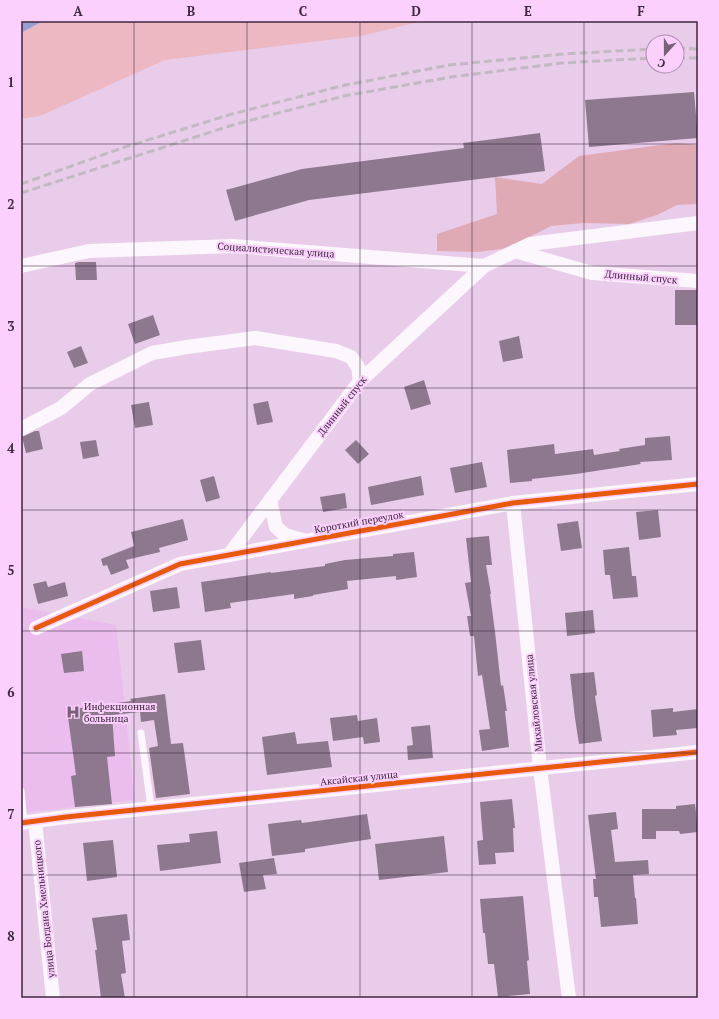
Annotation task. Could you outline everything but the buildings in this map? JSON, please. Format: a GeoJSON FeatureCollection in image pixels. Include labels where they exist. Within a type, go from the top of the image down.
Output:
{"type":"FeatureCollection","features":[{"type":"Feature","properties":{"kind":"street","name":"Длинный спуск"},"geometry":{"type":"LineString","coordinates":[[229,555],[360,381],[484,266],[530,244],[698,223]]}},
{"type":"Feature","properties":{"kind":"street","name":"Социалистическая улица"},"geometry":{"type":"LineString","coordinates":[[21,266],[89,251],[233,246],[484,266]]}},
{"type":"Feature","properties":{"kind":"street","name":"Длинный спуск"},"geometry":{"type":"LineString","coordinates":[[516,251],[592,273],[698,281]]}},
{"type":"Feature","properties":{"kind":"street"},"geometry":{"type":"LineString","coordinates":[[21,429],[61,408],[90,384],[152,353],[187,347],[255,338],[336,351],[351,357],[358,367],[360,381]]}},
{"type":"Feature","properties":{"kind":"street","name":"Короткий переулок"},"geometry":{"type":"LineString","coordinates":[[36,628],[180,564],[513,504],[698,484]]}},
{"type":"Feature","properties":{"kind":"street"},"geometry":{"type":"LineString","coordinates":[[270,500],[276,527],[285,535],[306,541]]}},
{"type":"Feature","properties":{"kind":"street","name":"Михайловская улица"},"geometry":{"type":"LineString","coordinates":[[513,504],[540,768],[569,998]]}},
{"type":"Feature","properties":{"kind":"street","name":"Аксайская улица"},"geometry":{"type":"LineString","coordinates":[[27,822],[698,752]]}},
{"type":"Feature","properties":{"kind":"street","name":"улица Богдана Хмельницкого"},"geometry":{"type":"LineString","coordinates":[[27,822],[53,998]]}},
{"type":"Feature","properties":{"kind":"lane"},"geometry":{"type":"LineString","coordinates":[[141,733],[151,808]]}},
{"type":"Feature","properties":{"kind":"lane"},"geometry":{"type":"LineString","coordinates":[[21,791],[27,822]]}},
{"type":"Feature","properties":{"kind":"shaded area"},"geometry":{"type":"Polygon","coordinates":[[[43,21],[423,21],[361,36],[165,60],[40,116],[21,119],[21,33],[43,21]]]}},
{"type":"Feature","properties":{"kind":"shaded area"},"geometry":{"type":"Polygon","coordinates":[[[676,143],[698,145],[698,204],[677,205],[657,215],[629,224],[583,223],[551,226],[508,248],[478,252],[437,251],[437,234],[497,214],[495,177],[542,184],[579,156],[676,143]]]}},
{"type":"Feature","properties":{"kind":"shaded area","name":"Инфекционная больница"},"geometry":{"type":"Polygon","coordinates":[[[21,607],[116,625],[135,800],[21,813],[21,607]]]}},
{"type":"Feature","properties":{"kind":"water"},"geometry":{"type":"Polygon","coordinates":[[[21,21],[43,21],[21,33],[21,21]]]}},
{"type":"Feature","properties":{"kind":"railway"},"geometry":{"type":"LineString","coordinates":[[685,48],[698,49]]}},
{"type":"Feature","properties":{"kind":"railway"},"geometry":{"type":"LineString","coordinates":[[21,184],[125,147],[232,114],[341,86],[449,65],[563,54],[645,49]]}},
{"type":"Feature","properties":{"kind":"railway"},"geometry":{"type":"LineString","coordinates":[[21,193],[236,124],[344,96],[451,77],[562,63],[645,58]]}},
{"type":"Feature","properties":{"kind":"railway"},"geometry":{"type":"LineString","coordinates":[[685,58],[698,58]]}},
{"type":"Feature","properties":{"kind":"cycle path"},"geometry":{"type":"LineString","coordinates":[[36,628],[180,564],[513,503],[698,484]]}},
{"type":"Feature","properties":{"kind":"cycle path"},"geometry":{"type":"LineString","coordinates":[[21,823],[66,817],[698,752]]}},
{"type":"Feature","properties":{"kind":"place","name":"Инфекционная больница"},"geometry":{"type":"Point","coordinates":[73,712]}}]}
